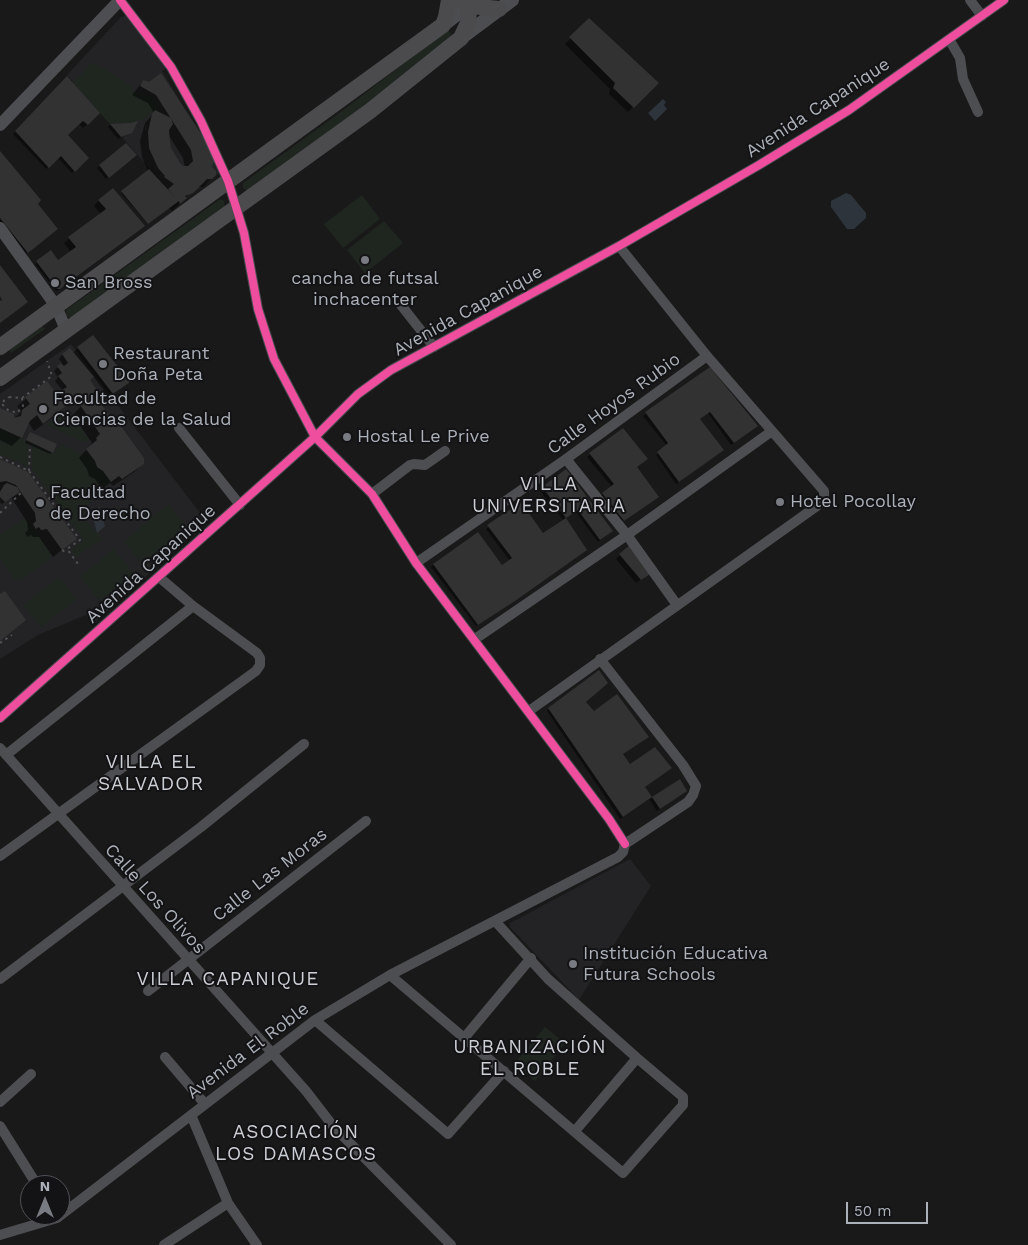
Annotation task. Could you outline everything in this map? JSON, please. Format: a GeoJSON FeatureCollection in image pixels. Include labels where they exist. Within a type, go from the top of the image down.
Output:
{"type":"FeatureCollection","features":[{"type":"Feature","properties":{"kind":"highway"},"geometry":{"type":"LineString","coordinates":[[0,347],[443,25],[449,0]]}},
{"type":"Feature","properties":{"kind":"highway"},"geometry":{"type":"LineString","coordinates":[[0,378],[370,111],[461,38],[468,23],[470,1],[489,9],[505,5]]}},
{"type":"Feature","properties":{"kind":"main road"},"geometry":{"type":"LineString","coordinates":[[443,25],[470,1]]}},
{"type":"Feature","properties":{"kind":"main road"},"geometry":{"type":"LineString","coordinates":[[461,38],[505,5]]}},
{"type":"Feature","properties":{"kind":"street"},"geometry":{"type":"LineString","coordinates":[[0,125],[120,0],[171,67],[201,121],[228,181],[244,233],[258,309],[272,350],[291,393],[315,438],[372,494],[416,563],[529,711],[609,819],[625,844]]}},
{"type":"Feature","properties":{"kind":"street"},"geometry":{"type":"LineString","coordinates":[[970,0],[982,16]]}},
{"type":"Feature","properties":{"kind":"street","name":"Avenida Capanique"},"geometry":{"type":"LineString","coordinates":[[0,718],[315,438],[358,394],[391,370],[619,246],[759,165],[849,110],[1004,0]]}},
{"type":"Feature","properties":{"kind":"street"},"geometry":{"type":"LineString","coordinates":[[949,39],[960,58],[963,79],[978,112]]}},
{"type":"Feature","properties":{"kind":"street"},"geometry":{"type":"LineString","coordinates":[[0,228],[56,306],[66,330]]}},
{"type":"Feature","properties":{"kind":"street"},"geometry":{"type":"LineString","coordinates":[[529,711],[817,506],[824,497],[824,491],[707,356],[619,246]]}},
{"type":"Feature","properties":{"kind":"street"},"geometry":{"type":"LineString","coordinates":[[401,305],[434,347]]}},
{"type":"Feature","properties":{"kind":"street","name":"Calle Hoyos Rubio"},"geometry":{"type":"LineString","coordinates":[[416,563],[566,459],[707,356]]}},
{"type":"Feature","properties":{"kind":"street"},"geometry":{"type":"LineString","coordinates":[[179,428],[240,505]]}},
{"type":"Feature","properties":{"kind":"street"},"geometry":{"type":"LineString","coordinates":[[475,639],[627,536],[772,432]]}},
{"type":"Feature","properties":{"kind":"street"},"geometry":{"type":"LineString","coordinates":[[372,494],[410,465],[425,465],[445,451]]}},
{"type":"Feature","properties":{"kind":"street"},"geometry":{"type":"LineString","coordinates":[[566,459],[627,536],[677,605]]}},
{"type":"Feature","properties":{"kind":"street"},"geometry":{"type":"LineString","coordinates":[[0,856],[256,671],[260,665],[260,658],[257,653],[193,606],[159,578]]}},
{"type":"Feature","properties":{"kind":"street"},"geometry":{"type":"LineString","coordinates":[[3,752],[193,606]]}},
{"type":"Feature","properties":{"kind":"street","name":"Avenida El Roble"},"geometry":{"type":"LineString","coordinates":[[70,1206],[314,1020],[390,975],[618,857],[623,852],[625,844],[688,802],[696,786],[683,765],[600,659]]}},
{"type":"Feature","properties":{"kind":"street"},"geometry":{"type":"LineString","coordinates":[[0,979],[201,827],[304,744]]}},
{"type":"Feature","properties":{"kind":"street","name":"Calle Los Olivos"},"geometry":{"type":"LineString","coordinates":[[3,752],[306,1091],[333,1126],[451,1245]]}},
{"type":"Feature","properties":{"kind":"street","name":"Calle Las Moras"},"geometry":{"type":"LineString","coordinates":[[148,991],[366,820]]}},
{"type":"Feature","properties":{"kind":"street"},"geometry":{"type":"LineString","coordinates":[[390,975],[623,1173],[683,1105],[682,1095],[636,1058],[548,979],[531,958],[495,921]]}},
{"type":"Feature","properties":{"kind":"street"},"geometry":{"type":"LineString","coordinates":[[465,1037],[531,958]]}},
{"type":"Feature","properties":{"kind":"street"},"geometry":{"type":"LineString","coordinates":[[314,1020],[448,1134],[504,1071]]}},
{"type":"Feature","properties":{"kind":"street"},"geometry":{"type":"LineString","coordinates":[[165,1057],[204,1104]]}},
{"type":"Feature","properties":{"kind":"street"},"geometry":{"type":"LineString","coordinates":[[574,1131],[636,1058]]}},
{"type":"Feature","properties":{"kind":"street"},"geometry":{"type":"LineString","coordinates":[[0,1102],[31,1074]]}},
{"type":"Feature","properties":{"kind":"street"},"geometry":{"type":"LineString","coordinates":[[191,1115],[228,1203],[257,1245]]}},
{"type":"Feature","properties":{"kind":"street"},"geometry":{"type":"LineString","coordinates":[[0,1126],[31,1175]]}},
{"type":"Feature","properties":{"kind":"street"},"geometry":{"type":"LineString","coordinates":[[164,1245],[228,1203]]}},
{"type":"Feature","properties":{"kind":"street","name":"Avenida El Roble"},"geometry":{"type":"LineString","coordinates":[[0,1235],[31,1225]]}},
{"type":"Feature","properties":{"kind":"path"},"geometry":{"type":"LineString","coordinates":[[22,398],[23,406],[17,413],[8,410],[1,403],[9,397],[22,398],[52,376],[46,359]]}},
{"type":"Feature","properties":{"kind":"path"},"geometry":{"type":"LineString","coordinates":[[29,471],[30,445]]}},
{"type":"Feature","properties":{"kind":"path"},"geometry":{"type":"LineString","coordinates":[[0,457],[29,471],[80,540],[64,551],[62,550]]}},
{"type":"Feature","properties":{"kind":"path"},"geometry":{"type":"LineString","coordinates":[[0,513],[21,493]]}},
{"type":"Feature","properties":{"kind":"path"},"geometry":{"type":"LineString","coordinates":[[67,549],[78,564]]}},
{"type":"Feature","properties":{"kind":"path"},"geometry":{"type":"LineString","coordinates":[[0,643],[12,636]]}},
{"type":"Feature","properties":{"kind":"shaded area"},"geometry":{"type":"Polygon","coordinates":[[[128,16],[166,68],[162,71],[222,171],[180,203],[67,75],[121,17],[128,16]]]}},
{"type":"Feature","properties":{"kind":"shaded area"},"geometry":{"type":"Polygon","coordinates":[[[447,30],[451,33],[450,40],[347,121],[247,191],[243,188],[243,183],[342,111],[447,30]]]}},
{"type":"Feature","properties":{"kind":"shaded area"},"geometry":{"type":"Polygon","coordinates":[[[92,62],[133,86],[132,90],[148,97],[150,93],[157,104],[153,114],[149,112],[146,118],[130,123],[109,123],[73,83],[92,62]]]}},
{"type":"Feature","properties":{"kind":"shaded area"},"geometry":{"type":"Polygon","coordinates":[[[663,99],[666,102],[664,105],[667,109],[655,121],[648,113],[663,99]]]}},
{"type":"Feature","properties":{"kind":"shaded area"},"geometry":{"type":"Polygon","coordinates":[[[846,193],[851,195],[866,213],[866,218],[854,229],[847,229],[831,207],[831,201],[846,193]]]}},
{"type":"Feature","properties":{"kind":"shaded area"},"geometry":{"type":"Polygon","coordinates":[[[362,195],[380,219],[343,248],[324,224],[362,195]]]}},
{"type":"Feature","properties":{"kind":"shaded area"},"geometry":{"type":"Polygon","coordinates":[[[219,200],[224,201],[225,208],[71,318],[66,316],[66,310],[219,200]]]}},
{"type":"Feature","properties":{"kind":"shaded area"},"geometry":{"type":"Polygon","coordinates":[[[384,221],[403,243],[365,273],[347,250],[384,221]]]}},
{"type":"Feature","properties":{"kind":"shaded area"},"geometry":{"type":"Polygon","coordinates":[[[42,326],[45,329],[11,353],[9,350],[42,326]]]}},
{"type":"Feature","properties":{"kind":"shaded area"},"geometry":{"type":"Polygon","coordinates":[[[71,344],[207,522],[95,622],[88,614],[38,635],[0,659],[0,394],[71,344]]]}},
{"type":"Feature","properties":{"kind":"shaded area"},"geometry":{"type":"Polygon","coordinates":[[[68,410],[89,439],[84,443],[47,425],[68,410]]]}},
{"type":"Feature","properties":{"kind":"shaded area"},"geometry":{"type":"Polygon","coordinates":[[[0,428],[22,438],[28,443],[28,467],[0,454],[0,428]]]}},
{"type":"Feature","properties":{"kind":"shaded area"},"geometry":{"type":"Polygon","coordinates":[[[32,444],[55,454],[60,444],[82,454],[89,452],[97,467],[103,471],[111,482],[105,484],[108,489],[83,508],[87,514],[86,519],[88,523],[103,539],[76,557],[71,550],[84,540],[32,469],[32,444]]]}},
{"type":"Feature","properties":{"kind":"shaded area"},"geometry":{"type":"Polygon","coordinates":[[[169,504],[188,528],[143,565],[124,541],[169,504]]]}},
{"type":"Feature","properties":{"kind":"shaded area"},"geometry":{"type":"Polygon","coordinates":[[[99,507],[105,526],[97,533],[92,513],[99,507]]]}},
{"type":"Feature","properties":{"kind":"shaded area"},"geometry":{"type":"Polygon","coordinates":[[[25,517],[51,552],[51,558],[22,580],[13,578],[0,559],[0,535],[25,517]]]}},
{"type":"Feature","properties":{"kind":"shaded area"},"geometry":{"type":"Polygon","coordinates":[[[114,549],[134,574],[99,601],[80,576],[114,549]]]}},
{"type":"Feature","properties":{"kind":"shaded area"},"geometry":{"type":"Polygon","coordinates":[[[59,577],[77,599],[41,627],[23,605],[59,577]]]}},
{"type":"Feature","properties":{"kind":"shaded area","name":"Institución Educativa Futura Schools"},"geometry":{"type":"Polygon","coordinates":[[[630,859],[651,886],[579,1000],[510,927],[510,923],[630,859]]]}},
{"type":"Feature","properties":{"kind":"shaded area"},"geometry":{"type":"Polygon","coordinates":[[[545,1027],[565,1043],[535,1081],[514,1064],[545,1027]]]}},
{"type":"Feature","properties":{"kind":"building"},"geometry":{"type":"Polygon","coordinates":[[[589,18],[659,83],[634,108],[613,88],[615,83],[569,37],[589,18]]]}},
{"type":"Feature","properties":{"kind":"building"},"geometry":{"type":"Polygon","coordinates":[[[161,73],[210,147],[214,161],[212,167],[216,171],[216,175],[212,179],[207,179],[193,193],[185,196],[187,198],[180,204],[179,201],[148,224],[121,191],[149,169],[175,197],[168,189],[174,184],[164,177],[149,148],[148,132],[152,114],[155,110],[170,118],[156,95],[140,86],[143,80],[149,82],[161,73]],[[171,119],[173,124],[169,130],[171,148],[180,163],[183,166],[188,166],[193,161],[191,150],[171,119]]]}},
{"type":"Feature","properties":{"kind":"building"},"geometry":{"type":"Polygon","coordinates":[[[67,76],[100,113],[88,125],[83,121],[68,135],[89,158],[75,172],[61,156],[49,168],[15,131],[67,76]]]}},
{"type":"Feature","properties":{"kind":"building"},"geometry":{"type":"Polygon","coordinates":[[[138,121],[132,133],[121,137],[110,124],[130,123],[138,121]]]}},
{"type":"Feature","properties":{"kind":"building"},"geometry":{"type":"Polygon","coordinates":[[[126,143],[137,155],[109,178],[99,165],[126,143]]]}},
{"type":"Feature","properties":{"kind":"building"},"geometry":{"type":"Polygon","coordinates":[[[0,151],[41,200],[38,204],[58,229],[28,253],[0,218],[0,151]]]}},
{"type":"Feature","properties":{"kind":"building"},"geometry":{"type":"Polygon","coordinates":[[[113,188],[145,226],[60,289],[57,289],[36,261],[51,250],[58,260],[76,247],[68,237],[106,209],[98,200],[113,188]]]}},
{"type":"Feature","properties":{"kind":"building"},"geometry":{"type":"Polygon","coordinates":[[[0,265],[28,302],[0,323],[0,301],[2,300],[0,296],[0,265]]]}},
{"type":"Feature","properties":{"kind":"building","name":"Restaurant Doña Peta"},"geometry":{"type":"Polygon","coordinates":[[[93,335],[130,382],[113,394],[77,347],[93,335]]]}},
{"type":"Feature","properties":{"kind":"building"},"geometry":{"type":"Polygon","coordinates":[[[70,348],[94,377],[90,380],[97,390],[83,401],[80,396],[71,403],[62,390],[67,387],[58,376],[62,373],[57,366],[61,363],[64,366],[68,363],[62,354],[70,348]]]}},
{"type":"Feature","properties":{"kind":"building"},"geometry":{"type":"Polygon","coordinates":[[[710,367],[758,426],[734,443],[710,412],[700,419],[724,450],[679,482],[657,452],[668,443],[645,412],[710,367]]]}},
{"type":"Feature","properties":{"kind":"building","name":"Facultad de Ciencias de la Salud"},"geometry":{"type":"Polygon","coordinates":[[[47,381],[66,406],[43,424],[37,415],[30,421],[22,438],[0,428],[0,408],[14,414],[14,418],[21,416],[22,410],[30,404],[25,397],[47,381]]]}},
{"type":"Feature","properties":{"kind":"building"},"geometry":{"type":"Polygon","coordinates":[[[94,395],[118,426],[120,425],[144,458],[144,464],[122,479],[119,476],[111,482],[103,471],[97,467],[86,449],[97,440],[96,438],[100,434],[80,405],[94,395]]]}},
{"type":"Feature","properties":{"kind":"building"},"geometry":{"type":"Polygon","coordinates":[[[623,428],[648,459],[637,467],[659,497],[624,521],[602,493],[614,484],[589,453],[623,428]]]}},
{"type":"Feature","properties":{"kind":"building"},"geometry":{"type":"Polygon","coordinates":[[[30,432],[57,444],[53,453],[26,440],[30,432]]]}},
{"type":"Feature","properties":{"kind":"building","name":"Facultad de Derecho"},"geometry":{"type":"Polygon","coordinates":[[[0,459],[28,472],[77,539],[62,550],[47,529],[41,530],[39,527],[36,529],[33,524],[36,521],[35,513],[16,485],[6,481],[0,482],[0,459]]]}},
{"type":"Feature","properties":{"kind":"building"},"geometry":{"type":"Polygon","coordinates":[[[566,469],[613,531],[600,540],[578,510],[566,518],[542,487],[566,469]]]}},
{"type":"Feature","properties":{"kind":"building"},"geometry":{"type":"Polygon","coordinates":[[[7,483],[17,487],[20,492],[5,502],[0,497],[0,492],[7,483]]]}},
{"type":"Feature","properties":{"kind":"building"},"geometry":{"type":"Polygon","coordinates":[[[521,502],[543,533],[566,518],[587,550],[478,625],[433,564],[478,532],[502,565],[512,558],[487,525],[521,502]]]}},
{"type":"Feature","properties":{"kind":"building"},"geometry":{"type":"Polygon","coordinates":[[[631,544],[652,573],[641,580],[619,554],[631,544]]]}},
{"type":"Feature","properties":{"kind":"building"},"geometry":{"type":"Polygon","coordinates":[[[5,591],[26,620],[0,641],[0,594],[5,591]]]}},
{"type":"Feature","properties":{"kind":"building"},"geometry":{"type":"Polygon","coordinates":[[[599,670],[608,683],[586,702],[594,711],[617,694],[649,737],[623,754],[630,764],[655,747],[672,768],[645,787],[652,797],[623,817],[548,708],[599,670]]]}},
{"type":"Feature","properties":{"kind":"building"},"geometry":{"type":"Polygon","coordinates":[[[680,779],[687,791],[660,809],[652,797],[680,779]]]}},
{"type":"Feature","properties":{"kind":"cycle path"},"geometry":{"type":"LineString","coordinates":[[120,0],[171,67],[201,121],[228,181],[244,233],[258,309],[274,359],[315,437],[372,494],[416,563],[609,819],[625,844]]}},
{"type":"Feature","properties":{"kind":"cycle path"},"geometry":{"type":"LineString","coordinates":[[0,718],[315,437],[358,394],[391,370],[619,246],[759,165],[849,110],[1004,0]]}},
{"type":"Feature","properties":{"kind":"place","name":"cancha de futsal inchacenter"},"geometry":{"type":"Point","coordinates":[365,260]}},
{"type":"Feature","properties":{"kind":"place","name":"San Bross"},"geometry":{"type":"Point","coordinates":[55,283]}},
{"type":"Feature","properties":{"kind":"place","name":"Restaurant Doña Peta"},"geometry":{"type":"Point","coordinates":[103,364]}},
{"type":"Feature","properties":{"kind":"place","name":"Facultad de Ciencias de la Salud"},"geometry":{"type":"Point","coordinates":[43,409]}},
{"type":"Feature","properties":{"kind":"place","name":"Hostal Le Prive"},"geometry":{"type":"Point","coordinates":[347,437]}},
{"type":"Feature","properties":{"kind":"place","name":"Hotel Pocollay"},"geometry":{"type":"Point","coordinates":[780,502]}},
{"type":"Feature","properties":{"kind":"place","name":"Facultad de Derecho"},"geometry":{"type":"Point","coordinates":[40,503]}},
{"type":"Feature","properties":{"kind":"place","name":"Institución Educativa Futura Schools"},"geometry":{"type":"Point","coordinates":[573,964]}},
{"type":"Feature","properties":{"kind":"district","name":"VILLA UNIVERSITARIA"},"geometry":{"type":"Point","coordinates":[549,495]}},
{"type":"Feature","properties":{"kind":"district","name":"VILLA EL SALVADOR"},"geometry":{"type":"Point","coordinates":[151,773]}},
{"type":"Feature","properties":{"kind":"district","name":"VILLA CAPANIQUE"},"geometry":{"type":"Point","coordinates":[228,979]}},
{"type":"Feature","properties":{"kind":"district","name":"URBANIZACIÓN EL ROBLE"},"geometry":{"type":"Point","coordinates":[530,1058]}},
{"type":"Feature","properties":{"kind":"district","name":"ASOCIACIÓN LOS DAMASCOS"},"geometry":{"type":"Point","coordinates":[296,1143]}}]}
